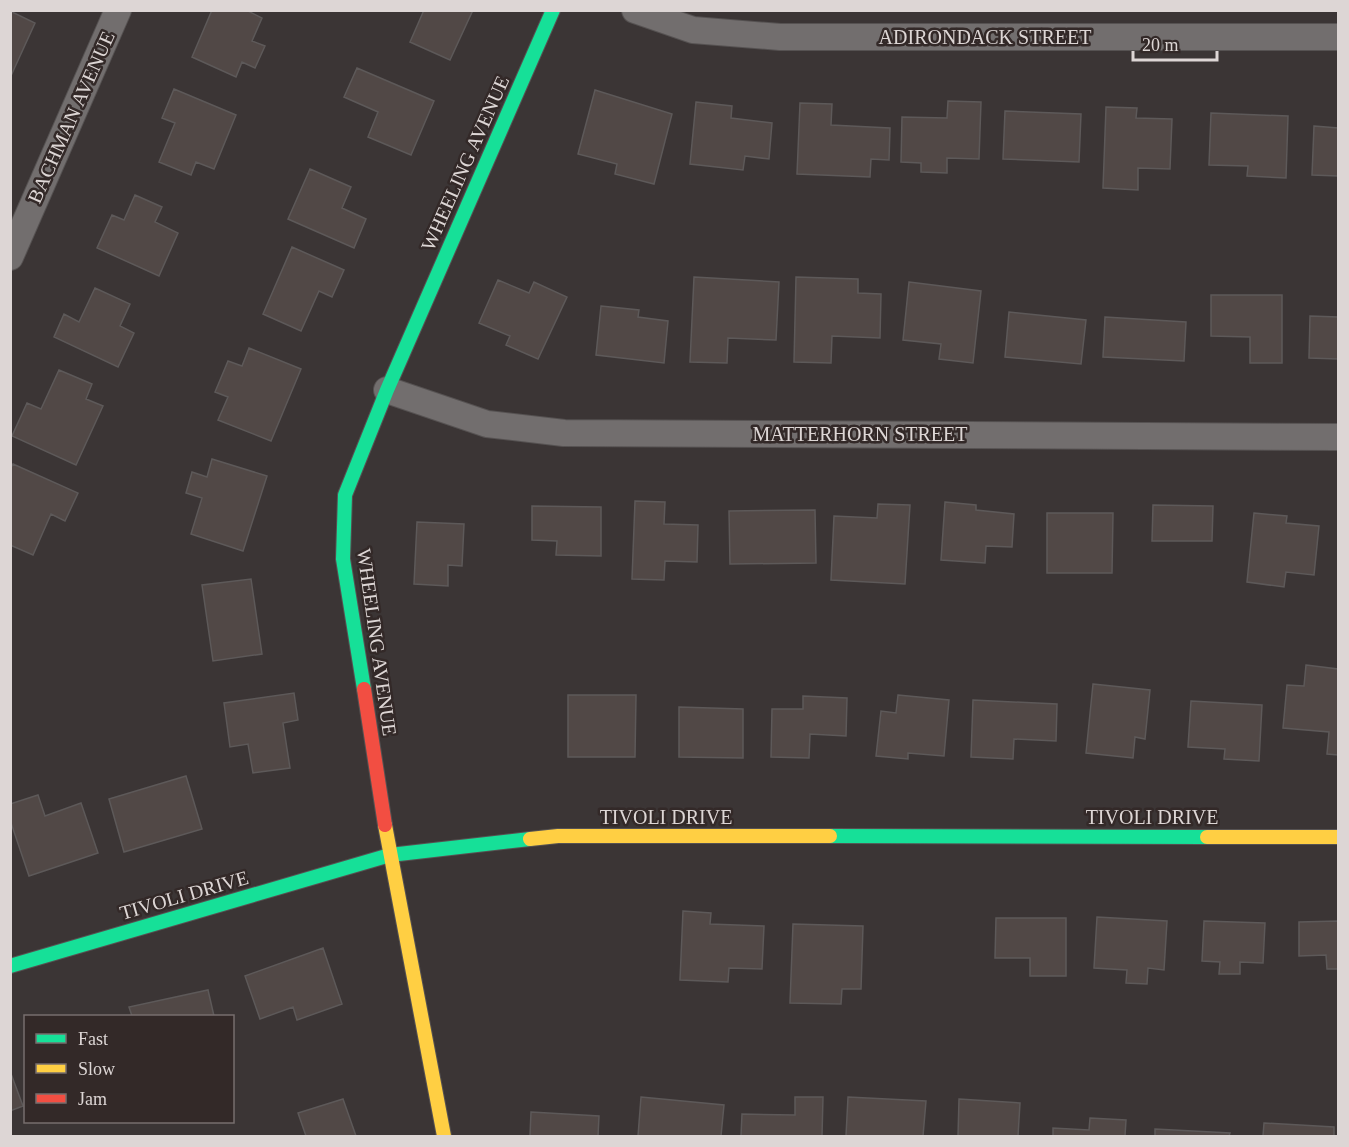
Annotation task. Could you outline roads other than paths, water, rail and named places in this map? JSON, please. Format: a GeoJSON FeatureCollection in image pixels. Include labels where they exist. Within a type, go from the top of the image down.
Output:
{"type":"FeatureCollection","features":[{"type":"Feature","properties":{"kind":"street","name":"BACHMAN AVENUE"},"geometry":{"type":"LineString","coordinates":[[10,257],[118,10]]}},
{"type":"Feature","properties":{"kind":"street","name":"WHEELING AVENUE"},"geometry":{"type":"LineString","coordinates":[[444,1137],[390,855],[343,559],[345,495],[387,390],[553,10]]}},
{"type":"Feature","properties":{"kind":"street","name":"ADIRONDACK STREET"},"geometry":{"type":"LineString","coordinates":[[635,10],[693,30],[780,37],[1338,37]]}},
{"type":"Feature","properties":{"kind":"street","name":"MATTERHORN STREET"},"geometry":{"type":"LineString","coordinates":[[387,390],[487,423],[564,432],[1338,437]]}},
{"type":"Feature","properties":{"kind":"street","name":"TIVOLI DRIVE"},"geometry":{"type":"LineString","coordinates":[[10,966],[390,855],[558,836],[1338,837]]}}]}
